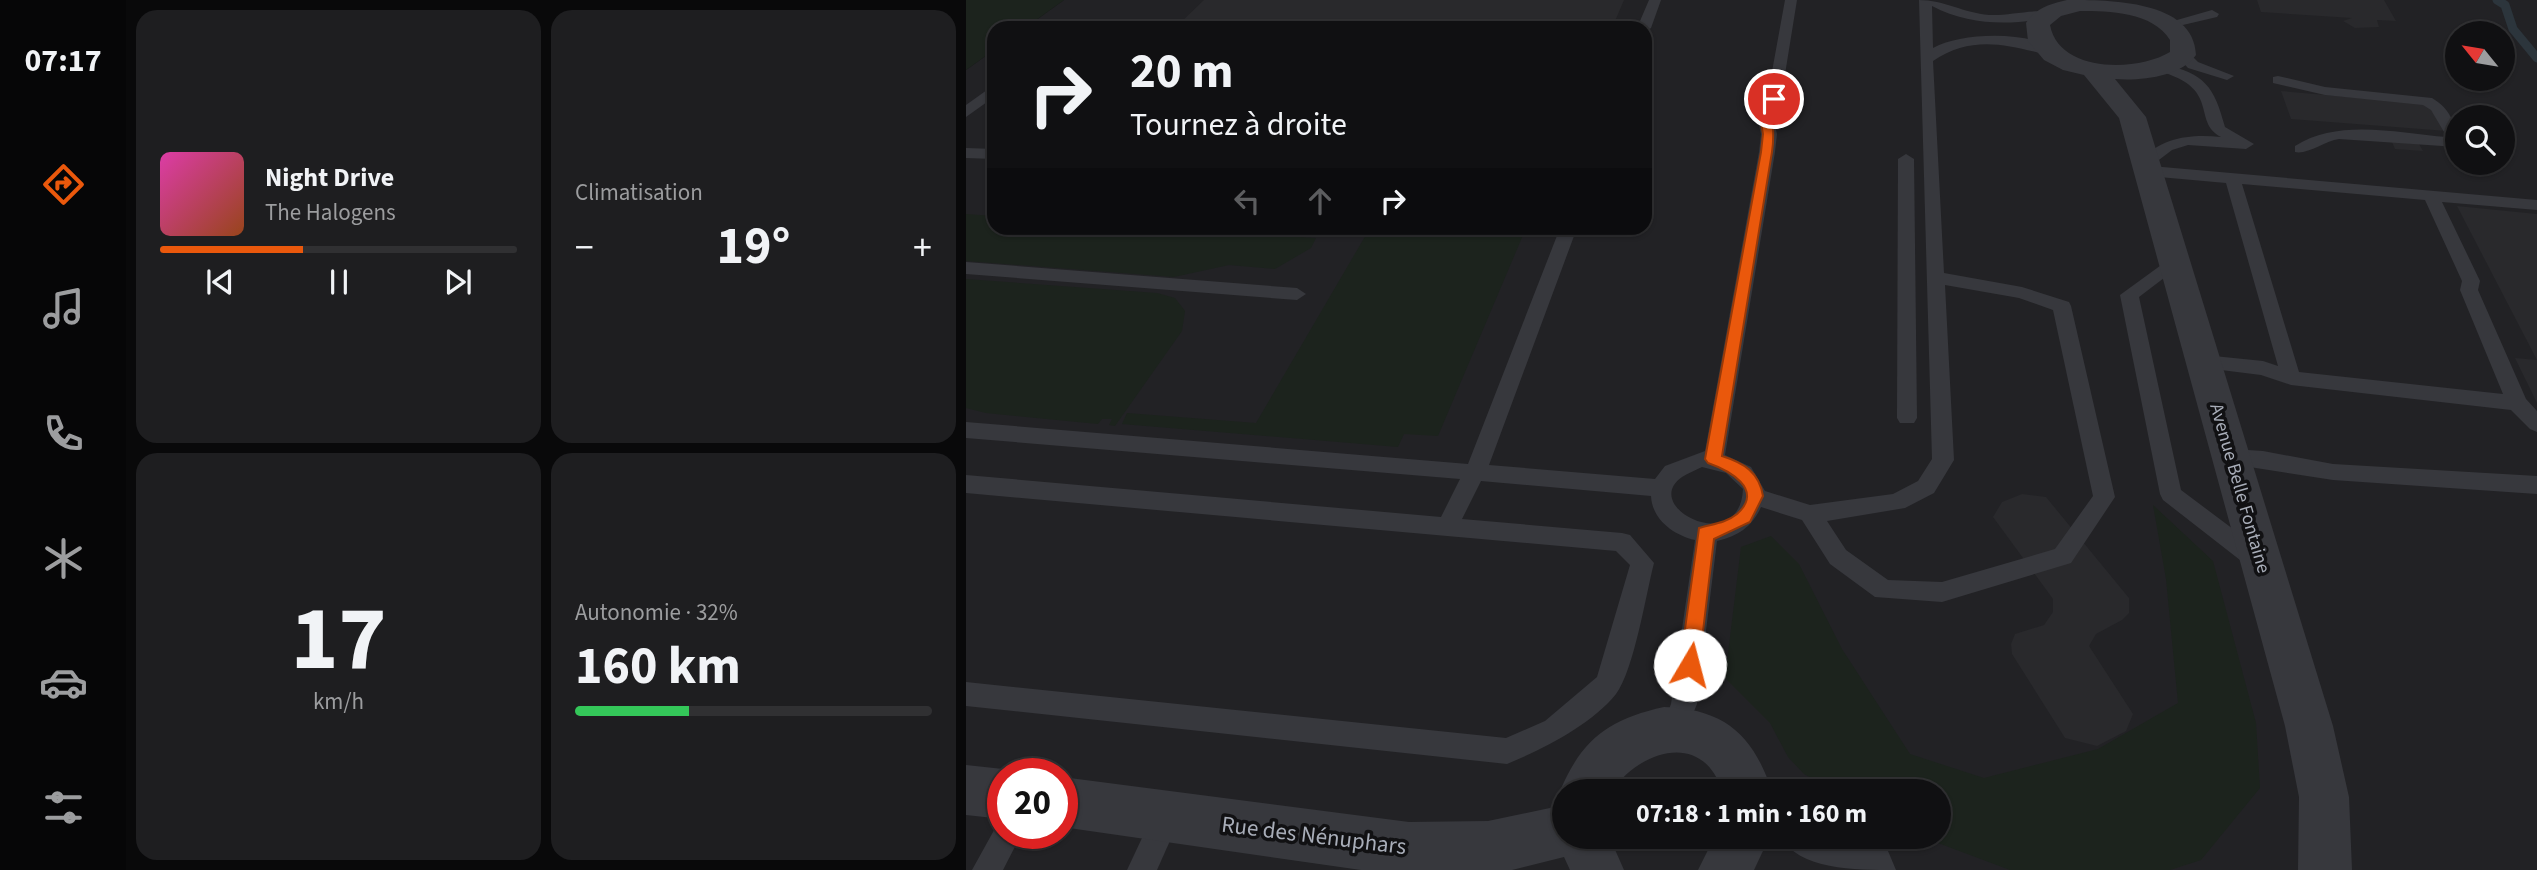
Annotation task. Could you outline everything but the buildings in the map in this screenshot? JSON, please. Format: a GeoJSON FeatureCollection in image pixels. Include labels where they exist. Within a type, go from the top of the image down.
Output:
{"type":"FeatureCollection","features":[{"type":"Feature","properties":{"kind":"street"},"geometry":{"type":"LineString","coordinates":[[2130,111],[2163,65],[2185,45],[2181,34],[2171,24],[2127,4],[2060,8],[2038,23],[2036,32],[2050,52],[2093,69],[2163,65]]}},
{"type":"Feature","properties":{"kind":"street","name":"Avenue Belle Fontaine"},"geometry":{"type":"LineString","coordinates":[[2093,69],[2130,111],[2263,564],[2312,738],[2324,797],[2325,870]]}},
{"type":"Feature","properties":{"kind":"street"},"geometry":{"type":"LineString","coordinates":[[1590,779],[1606,755],[1627,740],[1650,731],[1674,729],[1700,735],[1723,748],[1739,768],[1743,779]]}},
{"type":"Feature","properties":{"kind":"street"},"geometry":{"type":"LineString","coordinates":[[966,790],[987,792]]}},
{"type":"Feature","properties":{"kind":"street","name":"Rue des Nénuphars"},"geometry":{"type":"LineString","coordinates":[[1078,804],[1375,847],[1465,849],[1552,835]]}},
{"type":"Feature","properties":{"kind":"street"},"geometry":{"type":"LineString","coordinates":[[1587,849],[1597,870]]}},
{"type":"Feature","properties":{"kind":"street"},"geometry":{"type":"LineString","coordinates":[[1725,870],[1737,849]]}},
{"type":"Feature","properties":{"kind":"street"},"geometry":{"type":"LineString","coordinates":[[1830,849],[1869,870]]}},
{"type":"Feature","properties":{"kind":"lane"},"geometry":{"type":"LineString","coordinates":[[1646,21],[1654,0]]}},
{"type":"Feature","properties":{"kind":"lane"},"geometry":{"type":"LineString","coordinates":[[1714,459],[1769,134],[1765,117],[1774,99],[1791,0]]}},
{"type":"Feature","properties":{"kind":"lane"},"geometry":{"type":"LineString","coordinates":[[1754,496],[1810,514],[1898,502],[1926,487],[1943,460],[1926,59],[1927,0],[1951,12],[1977,19],[2060,8]]}},
{"type":"Feature","properties":{"kind":"lane"},"geometry":{"type":"LineString","coordinates":[[2171,24],[2212,14]]}},
{"type":"Feature","properties":{"kind":"lane"},"geometry":{"type":"LineString","coordinates":[[1926,59],[1954,42],[1980,37],[2010,40],[2050,52]]}},
{"type":"Feature","properties":{"kind":"lane"},"geometry":{"type":"LineString","coordinates":[[2163,65],[2193,65],[2227,76],[2203,88]]}},
{"type":"Feature","properties":{"kind":"lane"},"geometry":{"type":"LineString","coordinates":[[2163,65],[2197,79],[2209,95],[2218,129],[2246,144],[2179,141],[2158,149],[2147,167],[2537,205]]}},
{"type":"Feature","properties":{"kind":"lane"},"geometry":{"type":"LineString","coordinates":[[2278,80],[2325,92],[2427,101],[2437,107],[2445,121]]}},
{"type":"Feature","properties":{"kind":"lane"},"geometry":{"type":"LineString","coordinates":[[966,113],[987,95]]}},
{"type":"Feature","properties":{"kind":"lane"},"geometry":{"type":"LineString","coordinates":[[2301,149],[2318,138],[2339,134],[2445,140]]}},
{"type":"Feature","properties":{"kind":"lane"},"geometry":{"type":"LineString","coordinates":[[966,153],[987,154]]}},
{"type":"Feature","properties":{"kind":"lane"},"geometry":{"type":"LineString","coordinates":[[1906,159],[1907,418]]}},
{"type":"Feature","properties":{"kind":"lane"},"geometry":{"type":"LineString","coordinates":[[2232,177],[2291,378]]}},
{"type":"Feature","properties":{"kind":"lane"},"geometry":{"type":"LineString","coordinates":[[2431,196],[2471,281],[2469,290],[2517,402],[2537,424]]}},
{"type":"Feature","properties":{"kind":"lane"},"geometry":{"type":"LineString","coordinates":[[1447,527],[1485,452],[1566,235]]}},
{"type":"Feature","properties":{"kind":"lane"},"geometry":{"type":"LineString","coordinates":[[2175,261],[2129,295],[2171,494],[2263,564]]}},
{"type":"Feature","properties":{"kind":"lane"},"geometry":{"type":"LineString","coordinates":[[966,268],[1297,293]]}},
{"type":"Feature","properties":{"kind":"lane"},"geometry":{"type":"LineString","coordinates":[[1810,514],[1838,557],[1883,590],[1942,592],[2063,555],[2104,498],[2062,306],[2022,293],[1934,277]]}},
{"type":"Feature","properties":{"kind":"lane"},"geometry":{"type":"LineString","coordinates":[[2204,362],[2263,368],[2291,378],[2517,402]]}},
{"type":"Feature","properties":{"kind":"lane"},"geometry":{"type":"LineString","coordinates":[[966,430],[1662,488]]}},
{"type":"Feature","properties":{"kind":"lane"},"geometry":{"type":"LineString","coordinates":[[2232,457],[2263,459],[2333,472],[2537,485]]}},
{"type":"Feature","properties":{"kind":"lane"},"geometry":{"type":"LineString","coordinates":[[1700,459],[1714,459],[1739,467],[1753,486],[1754,496],[1744,518],[1727,528],[1706,533],[1679,526],[1663,509],[1662,488],[1676,469],[1700,459]]}},
{"type":"Feature","properties":{"kind":"lane"},"geometry":{"type":"LineString","coordinates":[[966,484],[1622,542],[1642,564],[1617,659],[1607,685],[1554,730],[1507,751],[966,694]]}},
{"type":"Feature","properties":{"kind":"lane"},"geometry":{"type":"LineString","coordinates":[[1674,729],[1684,704],[1706,554],[1706,533]]}},
{"type":"Feature","properties":{"kind":"lane"},"geometry":{"type":"LineString","coordinates":[[1143,870],[1167,816]]}},
{"type":"Feature","properties":{"kind":"lane"},"geometry":{"type":"LineString","coordinates":[[987,870],[999,849]]}},
{"type":"Feature","properties":{"kind":"shaded area"},"geometry":{"type":"Polygon","coordinates":[[[966,0],[1064,0],[1035,21],[987,21],[987,55],[966,70],[966,0]]]}},
{"type":"Feature","properties":{"kind":"shaded area"},"geometry":{"type":"Polygon","coordinates":[[[1064,0],[2537,0],[2537,870],[966,870],[966,70],[987,55],[987,235],[1652,235],[1652,21],[1035,21],[1064,0]]]}},
{"type":"Feature","properties":{"kind":"shaded area"},"geometry":{"type":"Polygon","coordinates":[[[966,214],[987,216],[987,235],[1269,235],[1316,238],[1311,248],[1275,269],[1229,265],[1174,277],[966,261],[966,214]]]}},
{"type":"Feature","properties":{"kind":"shaded area"},"geometry":{"type":"Polygon","coordinates":[[[1366,235],[1523,235],[1438,436],[1404,434],[1398,447],[1122,424],[1127,413],[1256,423],[1366,235]]]}},
{"type":"Feature","properties":{"kind":"shaded area"},"geometry":{"type":"Polygon","coordinates":[[[966,279],[1157,293],[1175,298],[1185,311],[1182,331],[1115,426],[1109,425],[1112,419],[1102,419],[1098,424],[986,413],[966,408],[966,279]]]}},
{"type":"Feature","properties":{"kind":"shaded area"},"geometry":{"type":"Polygon","coordinates":[[[2153,505],[2213,561],[2256,723],[2260,788],[2201,860],[2170,870],[2010,870],[1951,848],[1951,779],[1813,779],[1804,774],[1788,757],[1770,723],[1725,678],[1741,547],[1771,536],[1799,564],[1842,649],[1910,754],[1984,778],[2098,749],[2178,703],[2166,579],[2153,505]]]}},
{"type":"Feature","properties":{"kind":"waterway"},"geometry":{"type":"LineString","coordinates":[[2497,0],[2505,5],[2513,29],[2537,58]]}},
{"type":"Feature","properties":{"kind":"route"},"geometry":{"type":"LineString","coordinates":[[1690,665],[1706,554],[1706,533],[1734,526],[1744,518],[1754,496],[1753,486],[1739,467],[1714,459],[1769,134],[1765,117],[1774,99]]}}]}
